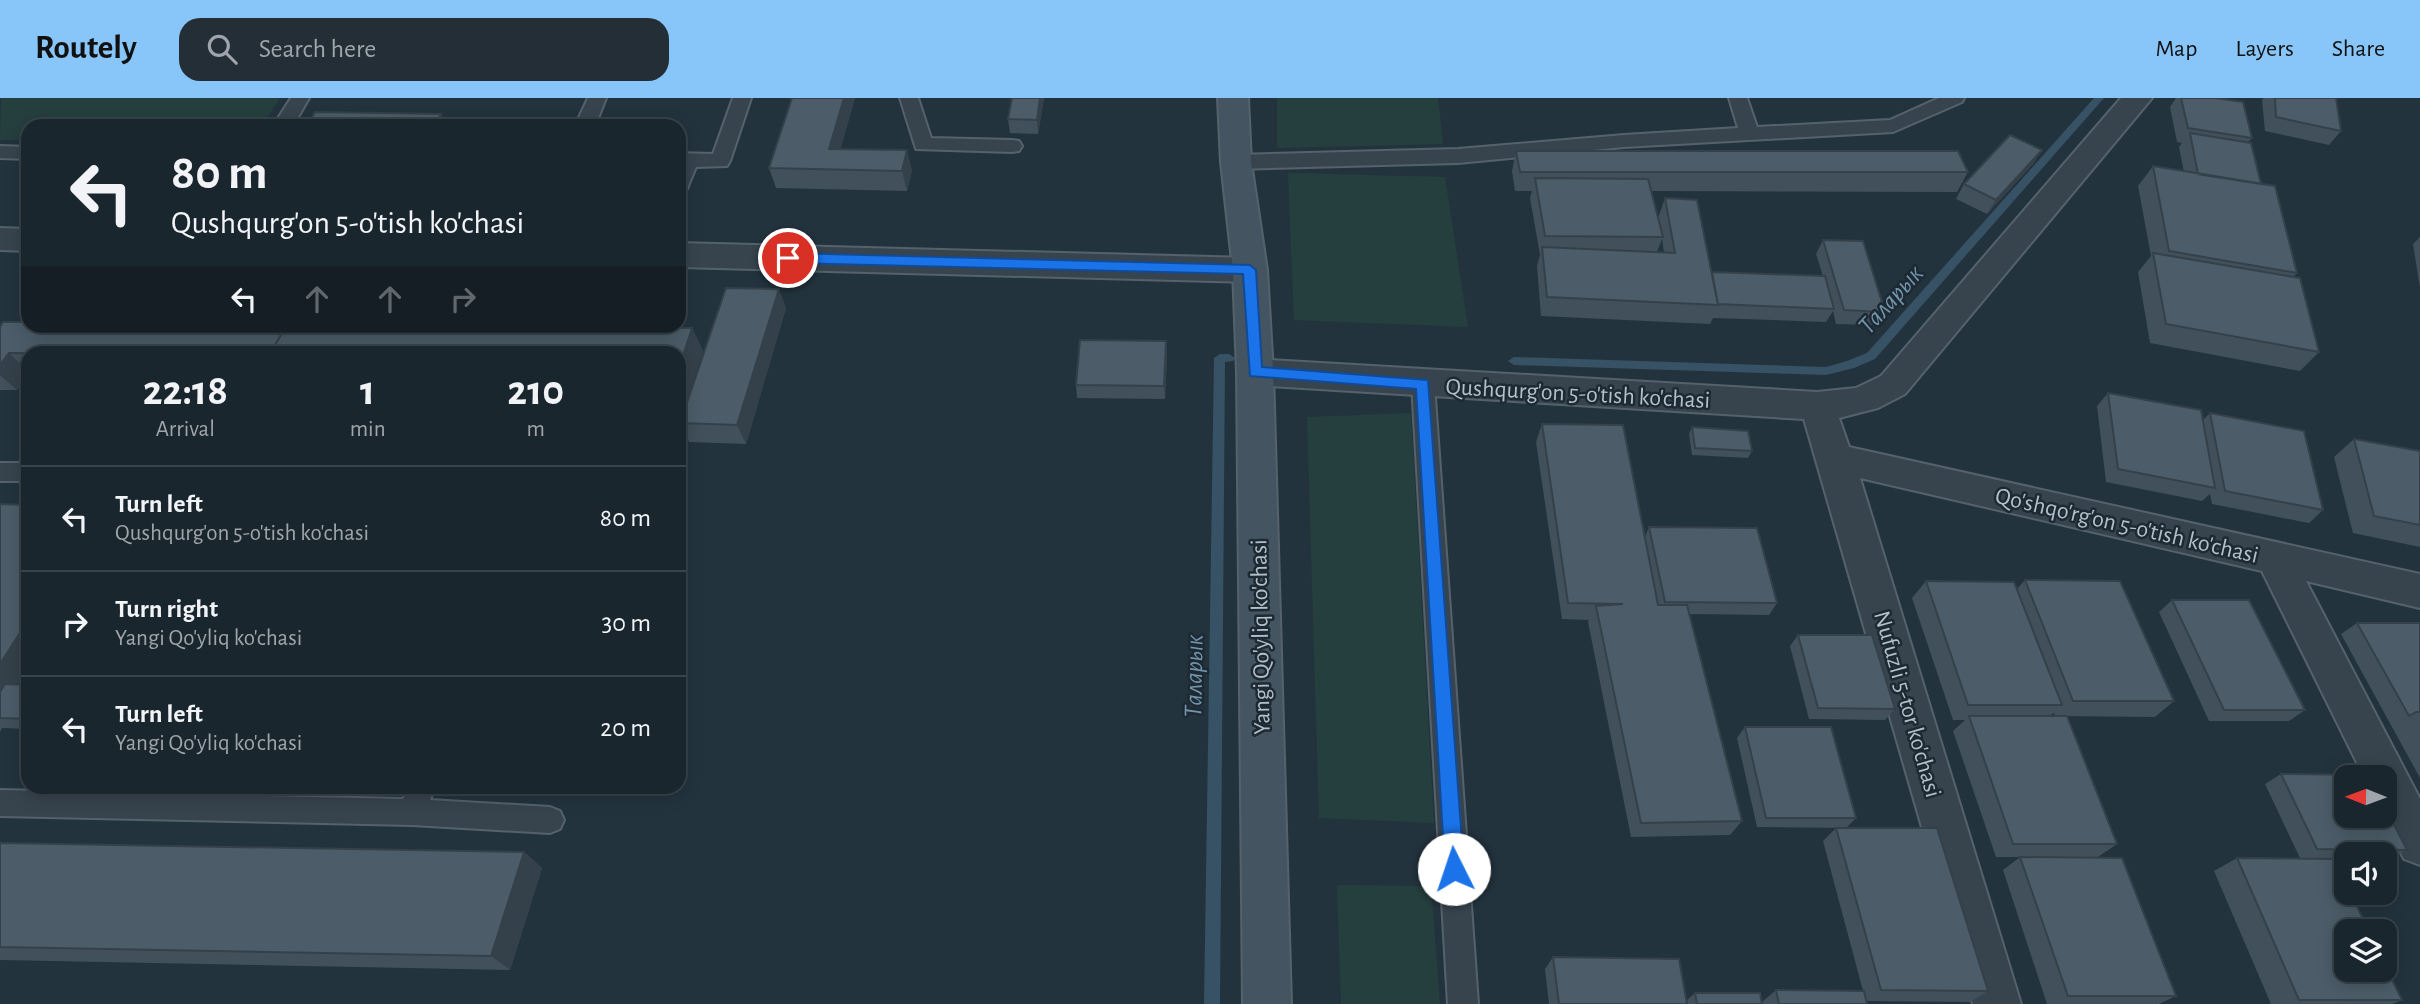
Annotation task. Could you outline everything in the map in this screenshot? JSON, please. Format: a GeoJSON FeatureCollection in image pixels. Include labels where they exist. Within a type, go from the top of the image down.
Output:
{"type":"FeatureCollection","features":[{"type":"Feature","properties":{"kind":"street","name":"Yangi Qo'yliq ko'chasi"},"geometry":{"type":"LineString","coordinates":[[1233,98],[1236,162],[1250,270],[1255,372],[1267,1004]]}},
{"type":"Feature","properties":{"kind":"street"},"geometry":{"type":"LineString","coordinates":[[1817,406],[1859,402],[1877,396],[1893,385],[2137,98]]}},
{"type":"Feature","properties":{"kind":"street"},"geometry":{"type":"LineString","coordinates":[[0,239],[21,240]]}},
{"type":"Feature","properties":{"kind":"street"},"geometry":{"type":"LineString","coordinates":[[686,255],[1250,270]]}},
{"type":"Feature","properties":{"kind":"street","name":"Qushqurg'on 5-o'tish ko'chasi"},"geometry":{"type":"LineString","coordinates":[[1255,372],[1817,406]]}},
{"type":"Feature","properties":{"kind":"street","name":"Nufuzli 5-tor ko'chasi"},"geometry":{"type":"LineString","coordinates":[[1817,406],[1835,458],[1997,1004]]}},
{"type":"Feature","properties":{"kind":"street","name":"Qo'shqo'rg'on 5-o'tish ko'chasi"},"geometry":{"type":"LineString","coordinates":[[1835,458],[2420,591]]}},
{"type":"Feature","properties":{"kind":"street"},"geometry":{"type":"LineString","coordinates":[[2274,559],[2420,844]]}},
{"type":"Feature","properties":{"kind":"lane"},"geometry":{"type":"LineString","coordinates":[[287,119],[300,98]]}},
{"type":"Feature","properties":{"kind":"lane"},"geometry":{"type":"LineString","coordinates":[[588,119],[597,98]]}},
{"type":"Feature","properties":{"kind":"lane"},"geometry":{"type":"LineString","coordinates":[[686,160],[720,161],[742,98]]}},
{"type":"Feature","properties":{"kind":"lane"},"geometry":{"type":"LineString","coordinates":[[909,98],[923,144],[1012,146]]}},
{"type":"Feature","properties":{"kind":"lane"},"geometry":{"type":"LineString","coordinates":[[1738,98],[1749,134]]}},
{"type":"Feature","properties":{"kind":"lane"},"geometry":{"type":"LineString","coordinates":[[1236,162],[1458,156],[1624,141],[1893,126],[1955,98]]}},
{"type":"Feature","properties":{"kind":"lane"},"geometry":{"type":"LineString","coordinates":[[0,152],[21,153]]}},
{"type":"Feature","properties":{"kind":"lane"},"geometry":{"type":"LineString","coordinates":[[1423,384],[1463,1004]]}},
{"type":"Feature","properties":{"kind":"lane"},"geometry":{"type":"LineString","coordinates":[[0,472],[21,472]]}},
{"type":"Feature","properties":{"kind":"lane"},"geometry":{"type":"LineString","coordinates":[[0,803],[416,800],[550,820]]}},
{"type":"Feature","properties":{"kind":"green space"},"geometry":{"type":"Polygon","coordinates":[[[1,98],[280,98],[266,119],[21,119],[21,140],[0,140],[1,98]]]}},
{"type":"Feature","properties":{"kind":"green space"},"geometry":{"type":"Polygon","coordinates":[[[1277,98],[1438,98],[1443,144],[1277,148],[1277,98]]]}},
{"type":"Feature","properties":{"kind":"green space"},"geometry":{"type":"Polygon","coordinates":[[[1288,173],[1445,177],[1468,327],[1294,320],[1288,173]]]}},
{"type":"Feature","properties":{"kind":"green space"},"geometry":{"type":"Polygon","coordinates":[[[1411,413],[1434,823],[1319,818],[1307,417],[1411,413]]]}},
{"type":"Feature","properties":{"kind":"green space"},"geometry":{"type":"Polygon","coordinates":[[[1337,885],[1431,886],[1440,1004],[1341,1004],[1337,885]]]}},
{"type":"Feature","properties":{"kind":"building"},"geometry":{"type":"Polygon","coordinates":[[[792,98],[844,98],[829,149],[907,150],[902,171],[769,168],[792,98]]]}},
{"type":"Feature","properties":{"kind":"building"},"geometry":{"type":"Polygon","coordinates":[[[1012,98],[1040,98],[1037,120],[1008,119],[1012,98]]]}},
{"type":"Feature","properties":{"kind":"building"},"geometry":{"type":"Polygon","coordinates":[[[2181,98],[2215,98],[2243,102],[2252,138],[2188,128],[2181,98]]]}},
{"type":"Feature","properties":{"kind":"building"},"geometry":{"type":"Polygon","coordinates":[[[2275,98],[2336,98],[2341,131],[2276,117],[2275,98]]]}},
{"type":"Feature","properties":{"kind":"building"},"geometry":{"type":"Polygon","coordinates":[[[315,112],[441,114],[438,119],[311,119],[315,112]]]}},
{"type":"Feature","properties":{"kind":"building"},"geometry":{"type":"Polygon","coordinates":[[[2190,133],[2251,143],[2261,184],[2198,174],[2190,133]]]}},
{"type":"Feature","properties":{"kind":"building"},"geometry":{"type":"Polygon","coordinates":[[[2010,135],[2042,150],[1996,200],[1964,184],[2010,135]]]}},
{"type":"Feature","properties":{"kind":"building"},"geometry":{"type":"Polygon","coordinates":[[[1516,151],[1958,151],[1968,172],[1520,172],[1516,151]]]}},
{"type":"Feature","properties":{"kind":"building"},"geometry":{"type":"Polygon","coordinates":[[[2153,166],[2275,186],[2297,273],[2169,251],[2153,166]]]}},
{"type":"Feature","properties":{"kind":"building"},"geometry":{"type":"Polygon","coordinates":[[[1535,178],[1648,179],[1663,237],[1545,236],[1535,178]]]}},
{"type":"Feature","properties":{"kind":"building"},"geometry":{"type":"Polygon","coordinates":[[[1665,198],[1697,200],[1718,305],[1547,297],[1542,247],[1675,253],[1665,198]]]}},
{"type":"Feature","properties":{"kind":"building"},"geometry":{"type":"Polygon","coordinates":[[[1823,240],[1863,241],[1885,312],[1844,310],[1823,240]]]}},
{"type":"Feature","properties":{"kind":"building"},"geometry":{"type":"Polygon","coordinates":[[[2153,253],[2300,278],[2319,352],[2166,324],[2153,253]]]}},
{"type":"Feature","properties":{"kind":"building"},"geometry":{"type":"Polygon","coordinates":[[[1712,272],[1825,276],[1834,309],[1718,304],[1712,272]]]}},
{"type":"Feature","properties":{"kind":"building"},"geometry":{"type":"Polygon","coordinates":[[[726,288],[779,289],[737,425],[686,423],[686,405],[726,288]]]}},
{"type":"Feature","properties":{"kind":"building"},"geometry":{"type":"Polygon","coordinates":[[[3,322],[21,322],[21,333],[282,333],[275,346],[21,346],[21,353],[9,353],[0,365],[0,327],[3,322]]]}},
{"type":"Feature","properties":{"kind":"building"},"geometry":{"type":"Polygon","coordinates":[[[686,328],[692,328],[686,346],[275,346],[282,333],[686,333],[686,328]]]}},
{"type":"Feature","properties":{"kind":"building"},"geometry":{"type":"Polygon","coordinates":[[[1080,340],[1166,341],[1164,386],[1076,385],[1080,340]]]}},
{"type":"Feature","properties":{"kind":"building"},"geometry":{"type":"Polygon","coordinates":[[[2108,393],[2201,410],[2215,488],[2118,469],[2108,393]]]}},
{"type":"Feature","properties":{"kind":"building"},"geometry":{"type":"Polygon","coordinates":[[[2210,413],[2304,431],[2323,510],[2225,491],[2210,413]]]}},
{"type":"Feature","properties":{"kind":"building"},"geometry":{"type":"Polygon","coordinates":[[[1542,424],[1623,425],[1658,605],[1687,605],[1742,821],[1641,823],[1596,606],[1623,604],[1568,603],[1542,424]]]}},
{"type":"Feature","properties":{"kind":"building"},"geometry":{"type":"Polygon","coordinates":[[[1692,427],[1748,431],[1752,451],[1695,448],[1692,427]]]}},
{"type":"Feature","properties":{"kind":"building"},"geometry":{"type":"Polygon","coordinates":[[[2354,439],[2420,451],[2420,525],[2374,516],[2354,439]]]}},
{"type":"Feature","properties":{"kind":"building"},"geometry":{"type":"Polygon","coordinates":[[[0,504],[21,505],[21,631],[0,664],[0,504]]]}},
{"type":"Feature","properties":{"kind":"building"},"geometry":{"type":"Polygon","coordinates":[[[1649,527],[1757,528],[1777,603],[1665,602],[1649,527]]]}},
{"type":"Feature","properties":{"kind":"building"},"geometry":{"type":"Polygon","coordinates":[[[2025,580],[2120,581],[2174,701],[2073,701],[2025,580]]]}},
{"type":"Feature","properties":{"kind":"building"},"geometry":{"type":"Polygon","coordinates":[[[1926,581],[2014,582],[2062,705],[1968,705],[1926,581]]]}},
{"type":"Feature","properties":{"kind":"building"},"geometry":{"type":"Polygon","coordinates":[[[2172,600],[2249,600],[2305,710],[2224,710],[2172,600]]]}},
{"type":"Feature","properties":{"kind":"building"},"geometry":{"type":"Polygon","coordinates":[[[2357,623],[2420,623],[2420,712],[2409,716],[2357,623]]]}},
{"type":"Feature","properties":{"kind":"building"},"geometry":{"type":"Polygon","coordinates":[[[1798,635],[1872,635],[1895,709],[1818,708],[1798,635]]]}},
{"type":"Feature","properties":{"kind":"building"},"geometry":{"type":"Polygon","coordinates":[[[5,684],[21,685],[21,719],[0,718],[0,692],[5,684]]]}},
{"type":"Feature","properties":{"kind":"building"},"geometry":{"type":"Polygon","coordinates":[[[1969,716],[2067,716],[2117,844],[2013,844],[1969,716]]]}},
{"type":"Feature","properties":{"kind":"building"},"geometry":{"type":"Polygon","coordinates":[[[1745,727],[1831,727],[1856,818],[1766,818],[1745,727]]]}},
{"type":"Feature","properties":{"kind":"building"},"geometry":{"type":"Polygon","coordinates":[[[2281,774],[2334,775],[2334,828],[2396,828],[2407,850],[2397,850],[2397,842],[2334,842],[2334,849],[2317,849],[2281,774]]]}},
{"type":"Feature","properties":{"kind":"building"},"geometry":{"type":"Polygon","coordinates":[[[1836,828],[1937,828],[1988,991],[1881,990],[1836,828]]]}},
{"type":"Feature","properties":{"kind":"building"},"geometry":{"type":"Polygon","coordinates":[[[0,843],[524,852],[491,956],[0,947],[0,843]]]}},
{"type":"Feature","properties":{"kind":"building"},"geometry":{"type":"Polygon","coordinates":[[[2020,857],[2122,858],[2176,996],[2068,996],[2020,857]]]}},
{"type":"Feature","properties":{"kind":"building"},"geometry":{"type":"Polygon","coordinates":[[[2237,858],[2334,859],[2334,905],[2356,905],[2363,919],[2334,919],[2334,982],[2393,982],[2402,1000],[2299,1000],[2237,858]]]}},
{"type":"Feature","properties":{"kind":"building"},"geometry":{"type":"Polygon","coordinates":[[[1553,957],[1679,959],[1687,1004],[1559,1004],[1553,957]]]}},
{"type":"Feature","properties":{"kind":"building"},"geometry":{"type":"Polygon","coordinates":[[[1776,990],[1864,991],[1867,1004],[1779,1004],[1776,990]]]}},
{"type":"Feature","properties":{"kind":"building"},"geometry":{"type":"Polygon","coordinates":[[[1695,993],[1760,993],[1762,1004],[1697,1004],[1695,993]]]}},
{"type":"Feature","properties":{"kind":"waterway","name":"Таларык"},"geometry":{"type":"LineString","coordinates":[[1514,361],[1826,371],[1871,356],[2099,98]]}},
{"type":"Feature","properties":{"kind":"waterway","name":"Таларык"},"geometry":{"type":"LineString","coordinates":[[1212,1004],[1220,358],[1229,358]]}},
{"type":"Feature","properties":{"kind":"route"},"geometry":{"type":"LineString","coordinates":[[788,258],[1250,270],[1255,372],[1423,384],[1454,869]]}}]}
